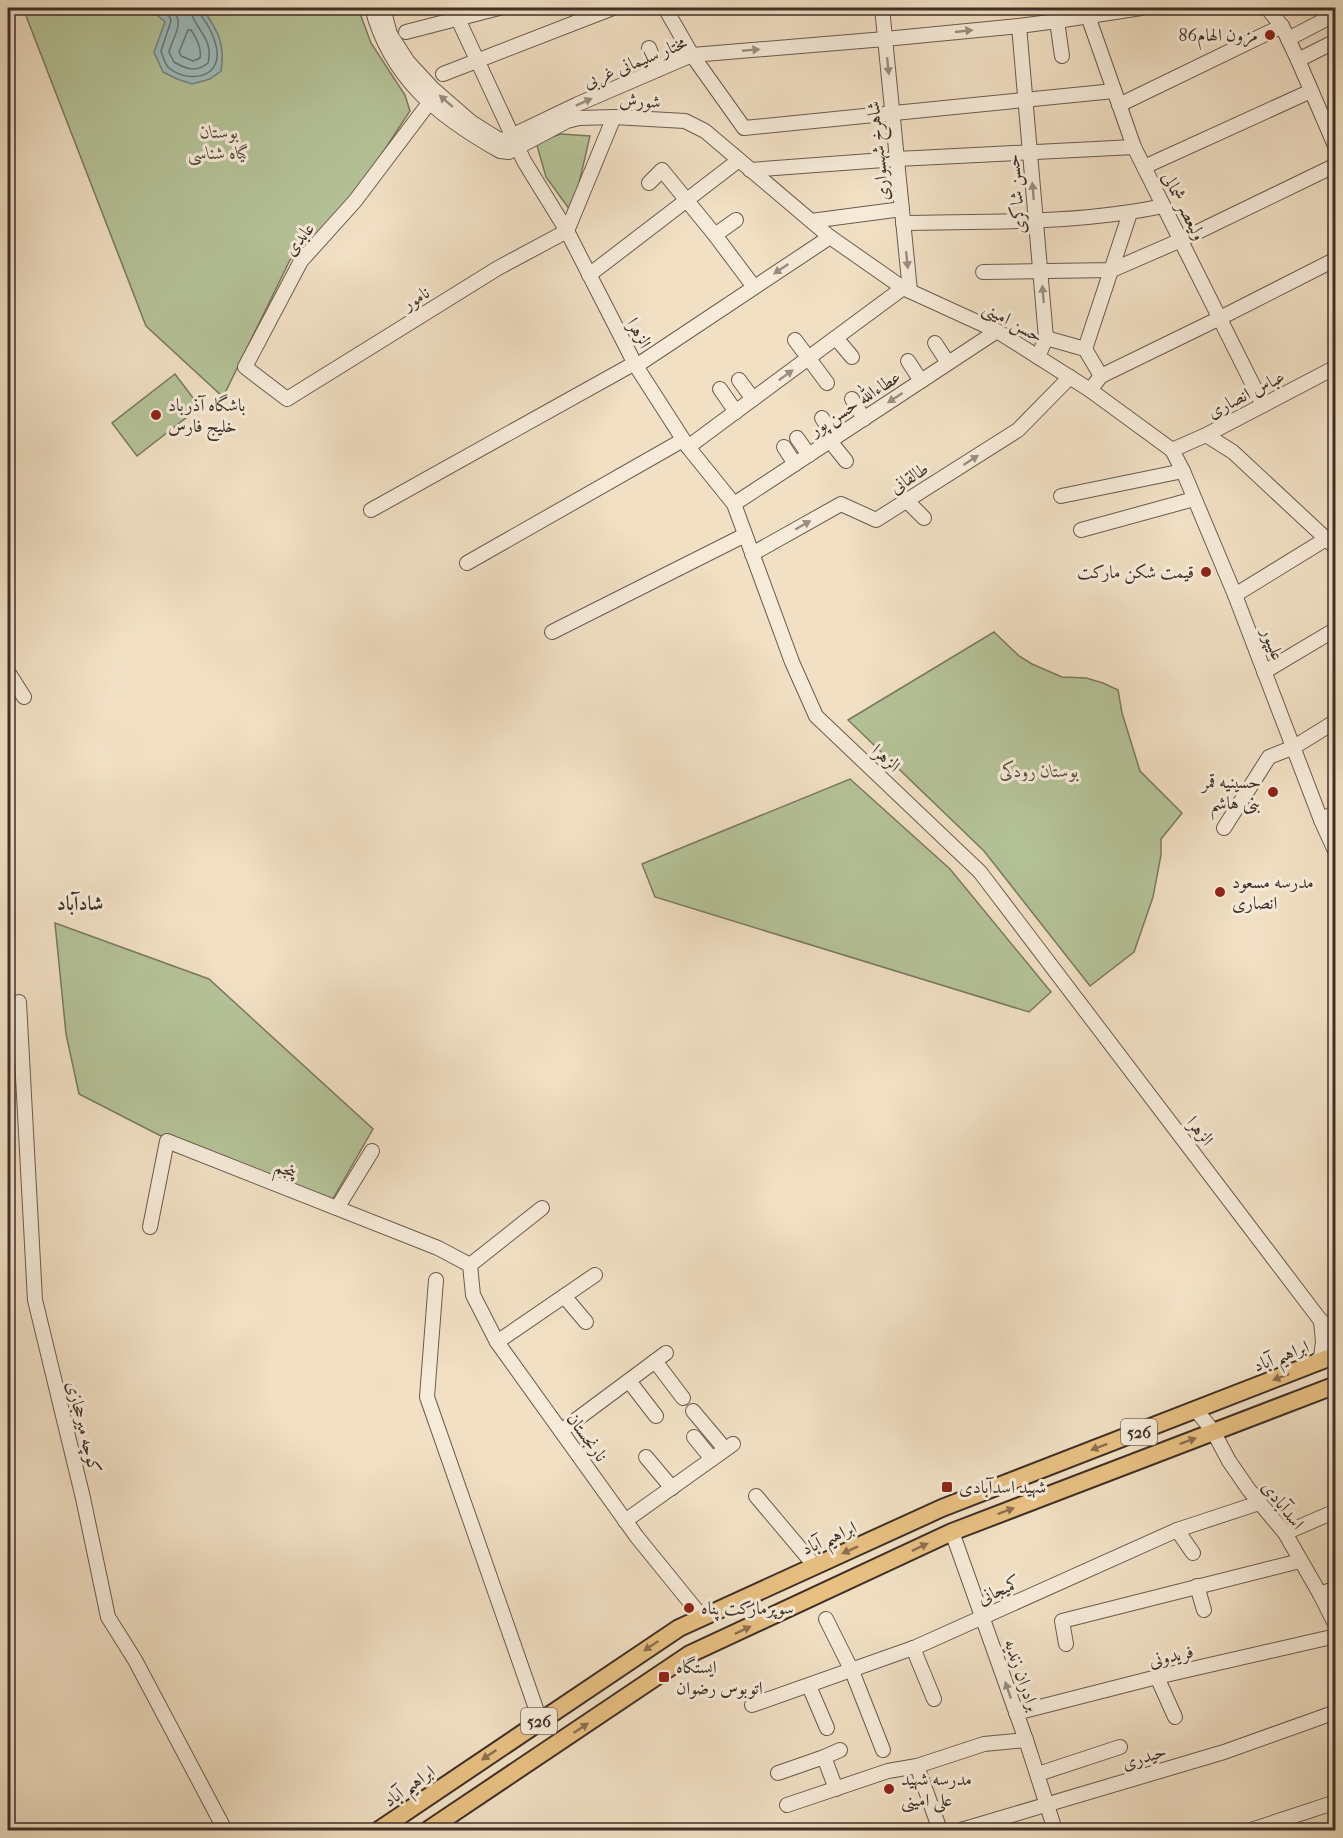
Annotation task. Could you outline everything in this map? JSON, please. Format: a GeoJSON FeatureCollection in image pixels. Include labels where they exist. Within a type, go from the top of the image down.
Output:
{"type":"FeatureCollection","features":[{"type":"Feature","properties":{"kind":"main road","name":"ابراهیم آباد"},"geometry":{"type":"LineString","coordinates":[[379,1830],[679,1628],[942,1509],[1335,1355]]}},
{"type":"Feature","properties":{"kind":"main road","name":"526"},"geometry":{"type":"LineString","coordinates":[[428,1830],[690,1654],[951,1532],[1335,1385]]}},
{"type":"Feature","properties":{"kind":"street"},"geometry":{"type":"LineString","coordinates":[[372,8],[378,30],[389,54],[429,103],[451,121],[500,152],[509,152],[515,142],[498,140],[471,123],[432,88],[408,62],[390,34],[383,8]]}},
{"type":"Feature","properties":{"kind":"street"},"geometry":{"type":"LineString","coordinates":[[406,32],[458,13],[499,8]]}},
{"type":"Feature","properties":{"kind":"street"},"geometry":{"type":"LineString","coordinates":[[443,74],[613,8]]}},
{"type":"Feature","properties":{"kind":"street"},"geometry":{"type":"LineString","coordinates":[[665,8],[692,55],[744,128],[1114,91]]}},
{"type":"Feature","properties":{"kind":"street","name":"شاهرخ شهسواری"},"geometry":{"type":"LineString","coordinates":[[882,8],[903,216],[907,290]]}},
{"type":"Feature","properties":{"kind":"street","name":"مختار سلیمانی غربی"},"geometry":{"type":"LineString","coordinates":[[515,142],[578,104],[692,55],[1019,26],[1141,8]]}},
{"type":"Feature","properties":{"kind":"street"},"geometry":{"type":"LineString","coordinates":[[1268,8],[1282,26],[1311,91],[1329,117],[1335,148]]}},
{"type":"Feature","properties":{"kind":"street","name":"الزهرا"},"geometry":{"type":"LineString","coordinates":[[458,13],[524,161],[567,231],[635,364],[685,443],[734,504],[792,663],[816,716],[980,872],[1321,1321],[1335,1332]]}},
{"type":"Feature","properties":{"kind":"street"},"geometry":{"type":"LineString","coordinates":[[1288,39],[1335,14]]}},
{"type":"Feature","properties":{"kind":"street","name":"ولیعصر شمالی"},"geometry":{"type":"LineString","coordinates":[[1088,16],[1134,147],[1263,405]]}},
{"type":"Feature","properties":{"kind":"street"},"geometry":{"type":"LineString","coordinates":[[1057,21],[1062,56]]}},
{"type":"Feature","properties":{"kind":"street","name":"حسن شاکری"},"geometry":{"type":"LineString","coordinates":[[1019,26],[1046,338],[1038,357]]}},
{"type":"Feature","properties":{"kind":"street"},"geometry":{"type":"LineString","coordinates":[[1119,105],[1282,26]]}},
{"type":"Feature","properties":{"kind":"street"},"geometry":{"type":"LineString","coordinates":[[1298,60],[1335,41]]}},
{"type":"Feature","properties":{"kind":"street"},"geometry":{"type":"LineString","coordinates":[[649,48],[657,70]]}},
{"type":"Feature","properties":{"kind":"street"},"geometry":{"type":"LineString","coordinates":[[1144,167],[1311,91]]}},
{"type":"Feature","properties":{"kind":"street","name":"عابدی"},"geometry":{"type":"LineString","coordinates":[[287,399],[245,367],[301,261],[355,201],[429,103]]}},
{"type":"Feature","properties":{"kind":"street"},"geometry":{"type":"LineString","coordinates":[[567,231],[614,117]]}},
{"type":"Feature","properties":{"kind":"street","name":"شورش"},"geometry":{"type":"LineString","coordinates":[[515,142],[579,118],[614,117],[685,121],[705,130],[750,170]]}},
{"type":"Feature","properties":{"kind":"street"},"geometry":{"type":"LineString","coordinates":[[750,170],[897,159],[1134,147]]}},
{"type":"Feature","properties":{"kind":"street"},"geometry":{"type":"LineString","coordinates":[[589,275],[739,160]]}},
{"type":"Feature","properties":{"kind":"street"},"geometry":{"type":"LineString","coordinates":[[983,272],[1112,270],[1181,240],[1335,165]]}},
{"type":"Feature","properties":{"kind":"street"},"geometry":{"type":"LineString","coordinates":[[649,183],[662,170],[754,287]]}},
{"type":"Feature","properties":{"kind":"street","name":"حسن امینی"},"geometry":{"type":"LineString","coordinates":[[750,170],[830,237],[907,290],[997,331],[1090,390],[1172,450]]}},
{"type":"Feature","properties":{"kind":"street"},"geometry":{"type":"LineString","coordinates":[[811,221],[903,216],[1036,220],[1130,213],[1163,206]]}},
{"type":"Feature","properties":{"kind":"street"},"geometry":{"type":"LineString","coordinates":[[1085,349],[1130,213]]}},
{"type":"Feature","properties":{"kind":"street"},"geometry":{"type":"LineString","coordinates":[[715,235],[736,220]]}},
{"type":"Feature","properties":{"kind":"street","name":"نامور"},"geometry":{"type":"LineString","coordinates":[[287,399],[498,268],[567,231]]}},
{"type":"Feature","properties":{"kind":"street"},"geometry":{"type":"LineString","coordinates":[[371,510],[635,364],[830,237]]}},
{"type":"Feature","properties":{"kind":"street"},"geometry":{"type":"LineString","coordinates":[[1090,390],[1101,376],[1335,259]]}},
{"type":"Feature","properties":{"kind":"street"},"geometry":{"type":"LineString","coordinates":[[467,563],[685,443],[736,412],[836,338],[907,290]]}},
{"type":"Feature","properties":{"kind":"street","name":"عطاءالله حسن پور"},"geometry":{"type":"LineString","coordinates":[[734,504],[997,331]]}},
{"type":"Feature","properties":{"kind":"street"},"geometry":{"type":"LineString","coordinates":[[836,338],[852,357]]}},
{"type":"Feature","properties":{"kind":"street"},"geometry":{"type":"LineString","coordinates":[[1046,338],[1085,349],[1101,376]]}},
{"type":"Feature","properties":{"kind":"street"},"geometry":{"type":"LineString","coordinates":[[795,340],[827,383]]}},
{"type":"Feature","properties":{"kind":"street"},"geometry":{"type":"LineString","coordinates":[[935,343],[948,363]]}},
{"type":"Feature","properties":{"kind":"street"},"geometry":{"type":"LineString","coordinates":[[908,361],[921,381]]}},
{"type":"Feature","properties":{"kind":"street","name":"عباس انصاری"},"geometry":{"type":"LineString","coordinates":[[1172,450],[1206,435],[1335,368]]}},
{"type":"Feature","properties":{"kind":"street","name":"طالقانی"},"geometry":{"type":"LineString","coordinates":[[752,554],[841,504],[876,520],[1018,430],[1070,377]]}},
{"type":"Feature","properties":{"kind":"street"},"geometry":{"type":"LineString","coordinates":[[739,380],[753,399]]}},
{"type":"Feature","properties":{"kind":"street"},"geometry":{"type":"LineString","coordinates":[[720,389],[736,412]]}},
{"type":"Feature","properties":{"kind":"street"},"geometry":{"type":"LineString","coordinates":[[852,399],[864,418]]}},
{"type":"Feature","properties":{"kind":"street"},"geometry":{"type":"LineString","coordinates":[[822,418],[832,440],[846,461]]}},
{"type":"Feature","properties":{"kind":"street"},"geometry":{"type":"LineString","coordinates":[[1206,435],[1233,452],[1331,543],[1235,595]]}},
{"type":"Feature","properties":{"kind":"street"},"geometry":{"type":"LineString","coordinates":[[797,438],[808,455]]}},
{"type":"Feature","properties":{"kind":"street"},"geometry":{"type":"LineString","coordinates":[[784,447],[795,464]]}},
{"type":"Feature","properties":{"kind":"street","name":"علیپور"},"geometry":{"type":"LineString","coordinates":[[1172,450],[1235,595],[1335,853]]}},
{"type":"Feature","properties":{"kind":"street"},"geometry":{"type":"LineString","coordinates":[[1061,496],[1183,471]]}},
{"type":"Feature","properties":{"kind":"street"},"geometry":{"type":"LineString","coordinates":[[1081,530],[1194,499]]}},
{"type":"Feature","properties":{"kind":"street"},"geometry":{"type":"LineString","coordinates":[[907,501],[924,518]]}},
{"type":"Feature","properties":{"kind":"street"},"geometry":{"type":"LineString","coordinates":[[552,632],[745,535]]}},
{"type":"Feature","properties":{"kind":"street"},"geometry":{"type":"LineString","coordinates":[[1264,672],[1335,629]]}},
{"type":"Feature","properties":{"kind":"street"},"geometry":{"type":"LineString","coordinates":[[8,672],[24,697]]}},
{"type":"Feature","properties":{"kind":"street"},"geometry":{"type":"LineString","coordinates":[[1224,828],[1269,758],[1294,747],[1335,721]]}},
{"type":"Feature","properties":{"kind":"street"},"geometry":{"type":"LineString","coordinates":[[1321,820],[1335,812]]}},
{"type":"Feature","properties":{"kind":"street","name":"کوچه میرحجازی"},"geometry":{"type":"LineString","coordinates":[[19,1002],[35,1300],[83,1498],[108,1617],[135,1660],[225,1830]]}},
{"type":"Feature","properties":{"kind":"street","name":"پنجم"},"geometry":{"type":"LineString","coordinates":[[150,1227],[167,1141],[438,1248],[470,1265]]}},
{"type":"Feature","properties":{"kind":"street"},"geometry":{"type":"LineString","coordinates":[[337,1208],[372,1151]]}},
{"type":"Feature","properties":{"kind":"street"},"geometry":{"type":"LineString","coordinates":[[470,1265],[542,1208]]}},
{"type":"Feature","properties":{"kind":"street","name":"نارنجستان"},"geometry":{"type":"LineString","coordinates":[[470,1265],[473,1295],[497,1342],[625,1521],[702,1617]]}},
{"type":"Feature","properties":{"kind":"street"},"geometry":{"type":"LineString","coordinates":[[497,1342],[595,1275]]}},
{"type":"Feature","properties":{"kind":"street"},"geometry":{"type":"LineString","coordinates":[[436,1280],[427,1397],[540,1720]]}},
{"type":"Feature","properties":{"kind":"street"},"geometry":{"type":"LineString","coordinates":[[564,1296],[586,1322]]}},
{"type":"Feature","properties":{"kind":"street"},"geometry":{"type":"LineString","coordinates":[[1313,1364],[1321,1357],[1323,1342],[1321,1321]]}},
{"type":"Feature","properties":{"kind":"street"},"geometry":{"type":"LineString","coordinates":[[561,1431],[661,1357],[683,1398]]}},
{"type":"Feature","properties":{"kind":"street"},"geometry":{"type":"LineString","coordinates":[[629,1380],[656,1416]]}},
{"type":"Feature","properties":{"kind":"street","name":"اسدآبادی"},"geometry":{"type":"LineString","coordinates":[[1196,1410],[1213,1431],[1228,1461],[1285,1533],[1320,1594],[1335,1626]]}},
{"type":"Feature","properties":{"kind":"street"},"geometry":{"type":"LineString","coordinates":[[625,1521],[729,1447],[693,1411]]}},
{"type":"Feature","properties":{"kind":"street"},"geometry":{"type":"LineString","coordinates":[[694,1437],[712,1459]]}},
{"type":"Feature","properties":{"kind":"street"},"geometry":{"type":"LineString","coordinates":[[646,1457],[672,1488]]}},
{"type":"Feature","properties":{"kind":"street"},"geometry":{"type":"LineString","coordinates":[[756,1496],[814,1566]]}},
{"type":"Feature","properties":{"kind":"street","name":"کمیجانی"},"geometry":{"type":"LineString","coordinates":[[752,1705],[912,1648],[1178,1530],[1259,1503]]}},
{"type":"Feature","properties":{"kind":"street"},"geometry":{"type":"LineString","coordinates":[[1285,1533],[1329,1514]]}},
{"type":"Feature","properties":{"kind":"street"},"geometry":{"type":"LineString","coordinates":[[1178,1530],[1193,1553]]}},
{"type":"Feature","properties":{"kind":"street","name":"برادران زندیه"},"geometry":{"type":"LineString","coordinates":[[951,1532],[1038,1774],[1055,1830]]}},
{"type":"Feature","properties":{"kind":"street"},"geometry":{"type":"LineString","coordinates":[[1066,1644],[1062,1621],[1300,1561]]}},
{"type":"Feature","properties":{"kind":"street"},"geometry":{"type":"LineString","coordinates":[[1197,1586],[1204,1610]]}},
{"type":"Feature","properties":{"kind":"street"},"geometry":{"type":"LineString","coordinates":[[1320,1594],[1335,1588]]}},
{"type":"Feature","properties":{"kind":"street"},"geometry":{"type":"LineString","coordinates":[[826,1618],[852,1671],[883,1750]]}},
{"type":"Feature","properties":{"kind":"street","name":"فریدونی"},"geometry":{"type":"LineString","coordinates":[[1016,1713],[1157,1677],[1335,1636]]}},
{"type":"Feature","properties":{"kind":"street"},"geometry":{"type":"LineString","coordinates":[[912,1648],[934,1699]]}},
{"type":"Feature","properties":{"kind":"street"},"geometry":{"type":"LineString","coordinates":[[1157,1677],[1175,1717]]}},
{"type":"Feature","properties":{"kind":"street"},"geometry":{"type":"LineString","coordinates":[[808,1686],[827,1728]]}},
{"type":"Feature","properties":{"kind":"street","name":"حیدری"},"geometry":{"type":"LineString","coordinates":[[961,1830],[1224,1752],[1335,1712]]}},
{"type":"Feature","properties":{"kind":"street"},"geometry":{"type":"LineString","coordinates":[[787,1805],[984,1744],[1026,1740]]}},
{"type":"Feature","properties":{"kind":"street"},"geometry":{"type":"LineString","coordinates":[[1038,1774],[1120,1747]]}},
{"type":"Feature","properties":{"kind":"street"},"geometry":{"type":"LineString","coordinates":[[778,1773],[840,1750]]}},
{"type":"Feature","properties":{"kind":"street"},"geometry":{"type":"LineString","coordinates":[[824,1757],[836,1789]]}},
{"type":"Feature","properties":{"kind":"street"},"geometry":{"type":"LineString","coordinates":[[917,1766],[940,1830]]}},
{"type":"Feature","properties":{"kind":"street"},"geometry":{"type":"LineString","coordinates":[[1251,1830],[1335,1802]]}},
{"type":"Feature","properties":{"kind":"green space","name":"بوستان گیاه شناسی"},"geometry":{"type":"Polygon","coordinates":[[[23,8],[358,8],[371,43],[405,95],[410,111],[351,201],[290,260],[223,397],[146,326],[23,8]]]}},
{"type":"Feature","properties":{"kind":"green space"},"geometry":{"type":"Polygon","coordinates":[[[561,134],[590,136],[572,213],[546,177],[536,142],[561,134]]]}},
{"type":"Feature","properties":{"kind":"green space","name":"باشگاه آذرباد خلیج فارس"},"geometry":{"type":"Polygon","coordinates":[[[175,374],[200,407],[137,456],[112,423],[175,374]]]}},
{"type":"Feature","properties":{"kind":"green space","name":"بوستان رودکی"},"geometry":{"type":"Polygon","coordinates":[[[994,632],[1019,656],[1032,664],[1062,677],[1086,678],[1118,690],[1122,713],[1140,771],[1182,813],[1161,839],[1161,855],[1153,897],[1134,952],[1090,986],[984,851],[848,720],[994,632]]]}},
{"type":"Feature","properties":{"kind":"green space"},"geometry":{"type":"Polygon","coordinates":[[[850,779],[950,869],[1051,992],[1029,1012],[655,897],[642,864],[850,779]]]}},
{"type":"Feature","properties":{"kind":"green space"},"geometry":{"type":"Polygon","coordinates":[[[55,923],[209,979],[373,1129],[331,1202],[159,1135],[79,1094],[66,1034],[55,923]]]}},
{"type":"Feature","properties":{"kind":"water"},"geometry":{"type":"Polygon","coordinates":[[[149,8],[202,8],[219,37],[222,53],[221,71],[210,79],[192,84],[163,72],[154,52],[165,22],[149,8]]]}},
{"type":"Feature","properties":{"kind":"place","name":"مزون الهام86"},"geometry":{"type":"Point","coordinates":[1270,35]}},
{"type":"Feature","properties":{"kind":"place","name":"باشگاه آذرباد خلیج فارس"},"geometry":{"type":"Point","coordinates":[156,415]}},
{"type":"Feature","properties":{"kind":"place","name":"قیمت شکن مارکت"},"geometry":{"type":"Point","coordinates":[1206,572]}},
{"type":"Feature","properties":{"kind":"place","name":"حسینیه قمر بنی هاشم"},"geometry":{"type":"Point","coordinates":[1273,792]}},
{"type":"Feature","properties":{"kind":"place","name":"مدرسه مسعود انصاری"},"geometry":{"type":"Point","coordinates":[1220,892]}},
{"type":"Feature","properties":{"kind":"place","name":"شهید اسدآبادی"},"geometry":{"type":"Point","coordinates":[947,1487]}},
{"type":"Feature","properties":{"kind":"place","name":"سوپرمارکت پناه"},"geometry":{"type":"Point","coordinates":[689,1608]}},
{"type":"Feature","properties":{"kind":"place","name":"ایستگاه اتوبوس رضوان"},"geometry":{"type":"Point","coordinates":[664,1677]}},
{"type":"Feature","properties":{"kind":"place","name":"مدرسه شهید علی امینی"},"geometry":{"type":"Point","coordinates":[889,1789]}},
{"type":"Feature","properties":{"kind":"district","name":"شادآباد"},"geometry":{"type":"Point","coordinates":[80,903]}}]}
